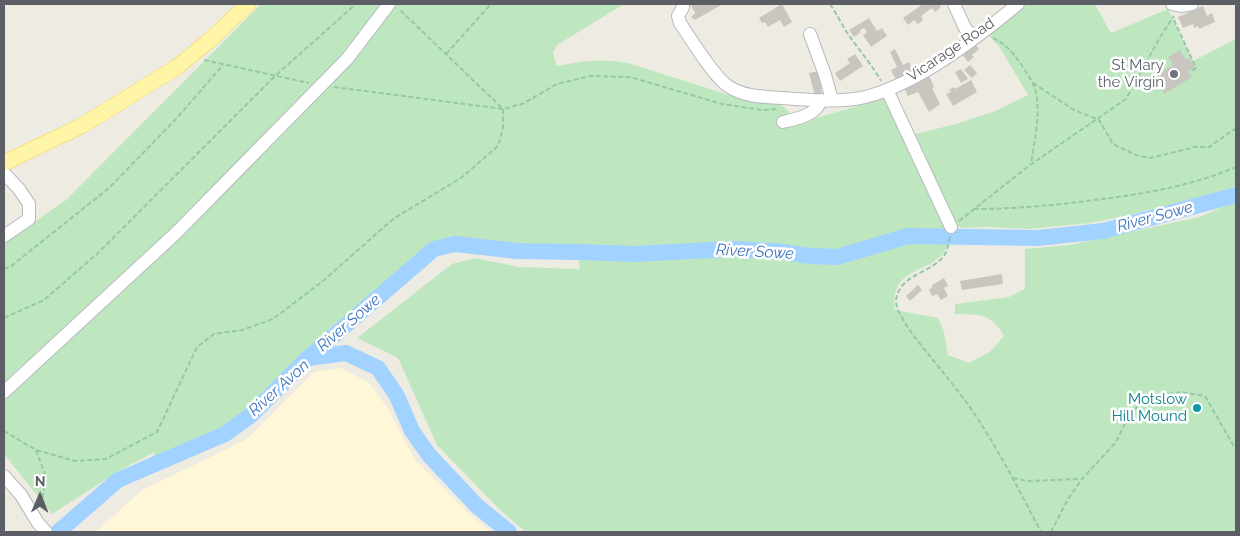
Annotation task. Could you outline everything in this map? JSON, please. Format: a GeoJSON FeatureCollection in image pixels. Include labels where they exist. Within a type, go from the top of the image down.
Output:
{"type":"FeatureCollection","features":[{"type":"Feature","properties":{"kind":"main road"},"geometry":{"type":"LineString","coordinates":[[4,163],[83,125],[178,67],[248,4]]}},
{"type":"Feature","properties":{"kind":"street"},"geometry":{"type":"LineString","coordinates":[[954,4],[964,28],[977,36]]}},
{"type":"Feature","properties":{"kind":"street","name":"Vicarage Road"},"geometry":{"type":"LineString","coordinates":[[683,7],[678,16],[680,23],[728,87],[743,93],[792,99],[826,100],[856,99],[886,90],[913,77],[977,36],[1018,4]]}},
{"type":"Feature","properties":{"kind":"street"},"geometry":{"type":"LineString","coordinates":[[1174,5],[1192,4]]}},
{"type":"Feature","properties":{"kind":"street"},"geometry":{"type":"LineString","coordinates":[[4,392],[176,233],[347,60],[393,6]]}},
{"type":"Feature","properties":{"kind":"street"},"geometry":{"type":"LineString","coordinates":[[783,122],[806,115],[818,108],[826,100],[825,75],[810,34]]}},
{"type":"Feature","properties":{"kind":"street"},"geometry":{"type":"LineString","coordinates":[[886,90],[951,229]]}},
{"type":"Feature","properties":{"kind":"street"},"geometry":{"type":"LineString","coordinates":[[4,173],[19,189],[29,204],[29,218],[4,236]]}},
{"type":"Feature","properties":{"kind":"street"},"geometry":{"type":"LineString","coordinates":[[4,476],[21,495],[39,524]]}},
{"type":"Feature","properties":{"kind":"path"},"geometry":{"type":"LineString","coordinates":[[4,318],[44,300],[98,253],[275,76],[356,4]]}},
{"type":"Feature","properties":{"kind":"path"},"geometry":{"type":"LineString","coordinates":[[446,54],[490,4]]}},
{"type":"Feature","properties":{"kind":"path"},"geometry":{"type":"LineString","coordinates":[[830,4],[845,30],[873,67],[886,90]]}},
{"type":"Feature","properties":{"kind":"path"},"geometry":{"type":"LineString","coordinates":[[1174,5],[1173,19],[1196,68],[1190,72]]}},
{"type":"Feature","properties":{"kind":"path"},"geometry":{"type":"LineString","coordinates":[[4,431],[36,450],[75,461],[106,459],[157,432],[197,347],[214,334],[242,330],[274,319],[324,281],[393,219],[461,178],[498,146],[503,128],[503,109],[393,6]]}},
{"type":"Feature","properties":{"kind":"path"},"geometry":{"type":"LineString","coordinates":[[1041,532],[1013,478],[967,404],[922,347],[897,309],[896,300],[899,290],[907,280],[940,261],[946,253],[951,229],[974,209],[1030,165],[1126,100],[1159,38],[1173,19]]}},
{"type":"Feature","properties":{"kind":"path"},"geometry":{"type":"LineString","coordinates":[[977,36],[1002,42],[1013,53],[1033,83],[1036,92],[1036,118],[1030,165]]}},
{"type":"Feature","properties":{"kind":"path"},"geometry":{"type":"LineString","coordinates":[[195,52],[205,61],[321,86],[503,109],[522,104],[557,84],[591,76],[630,77],[722,104],[762,110],[774,110],[784,107],[792,99]]}},
{"type":"Feature","properties":{"kind":"path"},"geometry":{"type":"LineString","coordinates":[[4,269],[109,188],[176,119],[223,65]]}},
{"type":"Feature","properties":{"kind":"path"},"geometry":{"type":"LineString","coordinates":[[1033,83],[1074,110],[1099,120],[1113,144],[1136,155],[1150,158],[1195,147],[1208,147],[1236,128]]}},
{"type":"Feature","properties":{"kind":"path"},"geometry":{"type":"LineString","coordinates":[[974,209],[1042,206],[1145,194],[1210,178],[1236,167]]}},
{"type":"Feature","properties":{"kind":"path"},"geometry":{"type":"LineString","coordinates":[[1051,532],[1082,479],[1116,442],[1130,413],[1142,403],[1156,396],[1181,392],[1205,396],[1236,450]]}},
{"type":"Feature","properties":{"kind":"path"},"geometry":{"type":"LineString","coordinates":[[36,450],[46,477],[39,524]]}},
{"type":"Feature","properties":{"kind":"path"},"geometry":{"type":"LineString","coordinates":[[1013,478],[1035,481],[1082,479]]}},
{"type":"Feature","properties":{"kind":"shaded area"},"geometry":{"type":"Polygon","coordinates":[[[342,368],[369,383],[387,407],[415,460],[467,512],[491,532],[96,532],[142,490],[246,440],[314,372],[342,368]]]}},
{"type":"Feature","properties":{"kind":"green space"},"geometry":{"type":"Polygon","coordinates":[[[261,4],[624,4],[557,45],[553,53],[557,66],[592,61],[628,63],[729,95],[775,103],[784,107],[789,112],[790,125],[887,98],[951,230],[947,246],[941,255],[933,262],[906,277],[899,284],[895,295],[895,310],[938,318],[944,332],[948,355],[969,363],[991,351],[1004,336],[994,323],[984,316],[955,314],[955,304],[1009,297],[1025,289],[1025,249],[1070,245],[1200,217],[1236,201],[1236,532],[526,532],[502,512],[437,445],[398,358],[357,338],[452,264],[475,258],[519,267],[580,269],[577,252],[517,251],[455,244],[434,249],[308,358],[251,415],[225,434],[148,467],[155,452],[122,469],[52,514],[4,454],[4,243],[66,200],[261,4]]]}},
{"type":"Feature","properties":{"kind":"green space"},"geometry":{"type":"Polygon","coordinates":[[[1026,4],[1095,4],[1111,33],[1168,9],[1193,61],[1236,39],[1236,186],[1212,194],[1090,223],[1028,229],[963,228],[954,225],[911,135],[956,124],[995,111],[1028,95],[999,46],[987,34],[1026,4]]]}},
{"type":"Feature","properties":{"kind":"building"},"geometry":{"type":"Polygon","coordinates":[[[690,4],[723,4],[695,20],[691,17],[695,13],[690,4]]]}},
{"type":"Feature","properties":{"kind":"building"},"geometry":{"type":"Polygon","coordinates":[[[782,4],[792,22],[784,27],[780,20],[768,27],[765,22],[762,23],[759,18],[782,4]]]}},
{"type":"Feature","properties":{"kind":"building"},"geometry":{"type":"Polygon","coordinates":[[[923,4],[939,4],[941,7],[935,12],[932,8],[921,16],[923,20],[918,24],[914,20],[908,25],[903,18],[923,4]]]}},
{"type":"Feature","properties":{"kind":"building"},"geometry":{"type":"Polygon","coordinates":[[[1203,6],[1207,16],[1212,13],[1215,22],[1199,29],[1198,26],[1194,28],[1193,24],[1183,28],[1178,17],[1203,6]]]}},
{"type":"Feature","properties":{"kind":"building"},"geometry":{"type":"Polygon","coordinates":[[[869,18],[877,31],[882,28],[887,36],[871,47],[863,35],[867,32],[864,28],[854,37],[849,30],[869,18]]]}},
{"type":"Feature","properties":{"kind":"building"},"geometry":{"type":"Polygon","coordinates":[[[974,43],[979,49],[968,62],[962,54],[974,43]]]}},
{"type":"Feature","properties":{"kind":"building"},"geometry":{"type":"Polygon","coordinates":[[[895,49],[903,65],[909,62],[914,72],[896,80],[891,70],[897,67],[890,52],[895,49]]]}},
{"type":"Feature","properties":{"kind":"building","name":"St Mary the Virgin"},"geometry":{"type":"Polygon","coordinates":[[[1180,50],[1186,60],[1189,58],[1195,68],[1188,72],[1192,77],[1164,94],[1161,88],[1155,91],[1149,81],[1173,65],[1168,57],[1180,50]]]}},
{"type":"Feature","properties":{"kind":"building"},"geometry":{"type":"Polygon","coordinates":[[[855,54],[863,66],[840,81],[835,73],[850,63],[847,59],[855,54]]]}},
{"type":"Feature","properties":{"kind":"building"},"geometry":{"type":"Polygon","coordinates":[[[970,65],[977,73],[972,78],[964,70],[970,65]]]}},
{"type":"Feature","properties":{"kind":"building"},"geometry":{"type":"Polygon","coordinates":[[[961,69],[968,79],[961,83],[955,72],[961,69]]]}},
{"type":"Feature","properties":{"kind":"building"},"geometry":{"type":"Polygon","coordinates":[[[818,71],[822,94],[815,96],[809,73],[818,71]]]}},
{"type":"Feature","properties":{"kind":"building"},"geometry":{"type":"Polygon","coordinates":[[[929,76],[934,87],[932,88],[940,104],[929,112],[918,92],[908,96],[904,88],[929,76]]]}},
{"type":"Feature","properties":{"kind":"building"},"geometry":{"type":"Polygon","coordinates":[[[971,80],[977,92],[953,106],[946,94],[951,92],[949,90],[954,87],[955,89],[971,80]]]}},
{"type":"Feature","properties":{"kind":"building"},"geometry":{"type":"Polygon","coordinates":[[[1002,274],[1003,284],[962,290],[960,281],[1002,274]]]}},
{"type":"Feature","properties":{"kind":"building"},"geometry":{"type":"Polygon","coordinates":[[[944,278],[948,286],[944,288],[948,296],[941,300],[937,294],[932,296],[929,290],[932,285],[944,278]]]}},
{"type":"Feature","properties":{"kind":"building"},"geometry":{"type":"Polygon","coordinates":[[[918,285],[922,290],[910,301],[906,296],[918,285]]]}},
{"type":"Feature","properties":{"kind":"waterway","name":"River Sowe"},"geometry":{"type":"LineString","coordinates":[[58,532],[118,480],[225,434],[251,415],[308,358],[434,249],[455,244],[517,251],[636,254],[732,249],[837,257],[908,236],[1038,238],[1103,231],[1236,195]]}},
{"type":"Feature","properties":{"kind":"waterway","name":"River Avon"},"geometry":{"type":"LineString","coordinates":[[308,358],[346,353],[378,368],[397,396],[412,431],[429,455],[477,506],[509,532]]}},
{"type":"Feature","properties":{"kind":"place","name":"St Mary the Virgin"},"geometry":{"type":"Point","coordinates":[1174,74]}},
{"type":"Feature","properties":{"kind":"place","name":"Motslow Hill Mound"},"geometry":{"type":"Point","coordinates":[1197,408]}}]}
